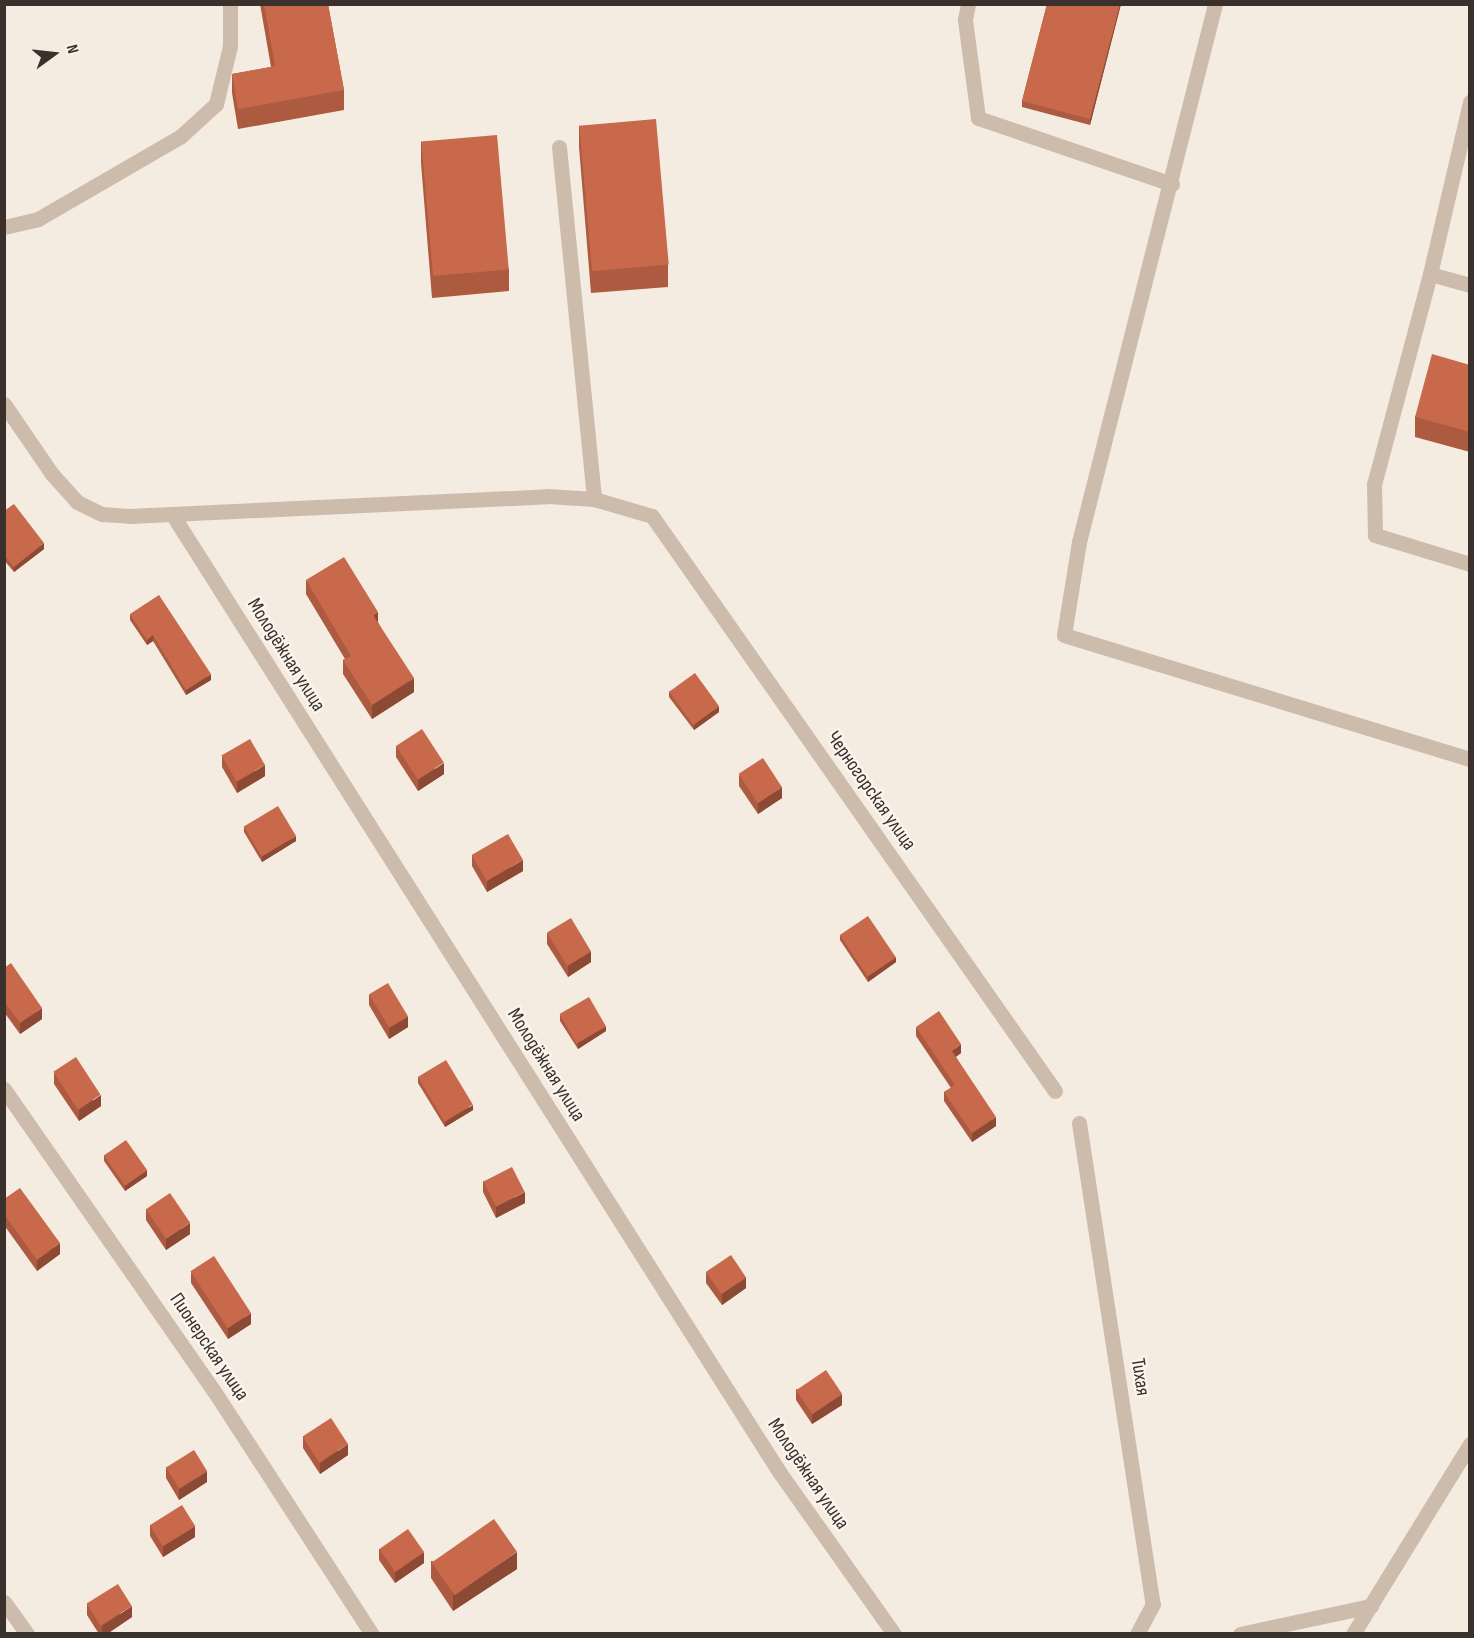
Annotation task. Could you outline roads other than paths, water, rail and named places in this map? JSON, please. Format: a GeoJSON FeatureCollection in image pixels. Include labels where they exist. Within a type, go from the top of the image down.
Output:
{"type":"FeatureCollection","features":[{"type":"Feature","properties":{"kind":"street"},"geometry":{"type":"LineString","coordinates":[[4,226],[38,219],[181,136],[216,104],[230,46],[230,4]]}},
{"type":"Feature","properties":{"kind":"street"},"geometry":{"type":"LineString","coordinates":[[968,4],[965,20],[978,118],[1172,184]]}},
{"type":"Feature","properties":{"kind":"street"},"geometry":{"type":"LineString","coordinates":[[1215,4],[1172,184],[1079,542],[1064,635],[1470,759]]}},
{"type":"Feature","properties":{"kind":"street"},"geometry":{"type":"LineString","coordinates":[[1470,102],[1430,274],[1374,484],[1375,535],[1470,564]]}},
{"type":"Feature","properties":{"kind":"street"},"geometry":{"type":"LineString","coordinates":[[4,404],[52,474],[77,502],[102,513],[172,514],[548,496],[594,499],[559,147]]}},
{"type":"Feature","properties":{"kind":"street"},"geometry":{"type":"LineString","coordinates":[[1430,274],[1470,285]]}},
{"type":"Feature","properties":{"kind":"street","name":"Черногорская улица"},"geometry":{"type":"LineString","coordinates":[[594,499],[652,516],[1055,1091]]}},
{"type":"Feature","properties":{"kind":"street","name":"Молодёжная улица"},"geometry":{"type":"LineString","coordinates":[[172,514],[780,1473],[894,1634]]}},
{"type":"Feature","properties":{"kind":"street","name":"Пионерская улица"},"geometry":{"type":"LineString","coordinates":[[4,1089],[214,1391],[372,1634]]}},
{"type":"Feature","properties":{"kind":"street","name":"Тихая"},"geometry":{"type":"LineString","coordinates":[[1079,1123],[1153,1604],[1137,1634]]}},
{"type":"Feature","properties":{"kind":"street"},"geometry":{"type":"LineString","coordinates":[[1353,1634],[1470,1444]]}},
{"type":"Feature","properties":{"kind":"street"},"geometry":{"type":"LineString","coordinates":[[4,1602],[27,1634]]}},
{"type":"Feature","properties":{"kind":"street"},"geometry":{"type":"LineString","coordinates":[[1240,1634],[1371,1606]]}}]}
